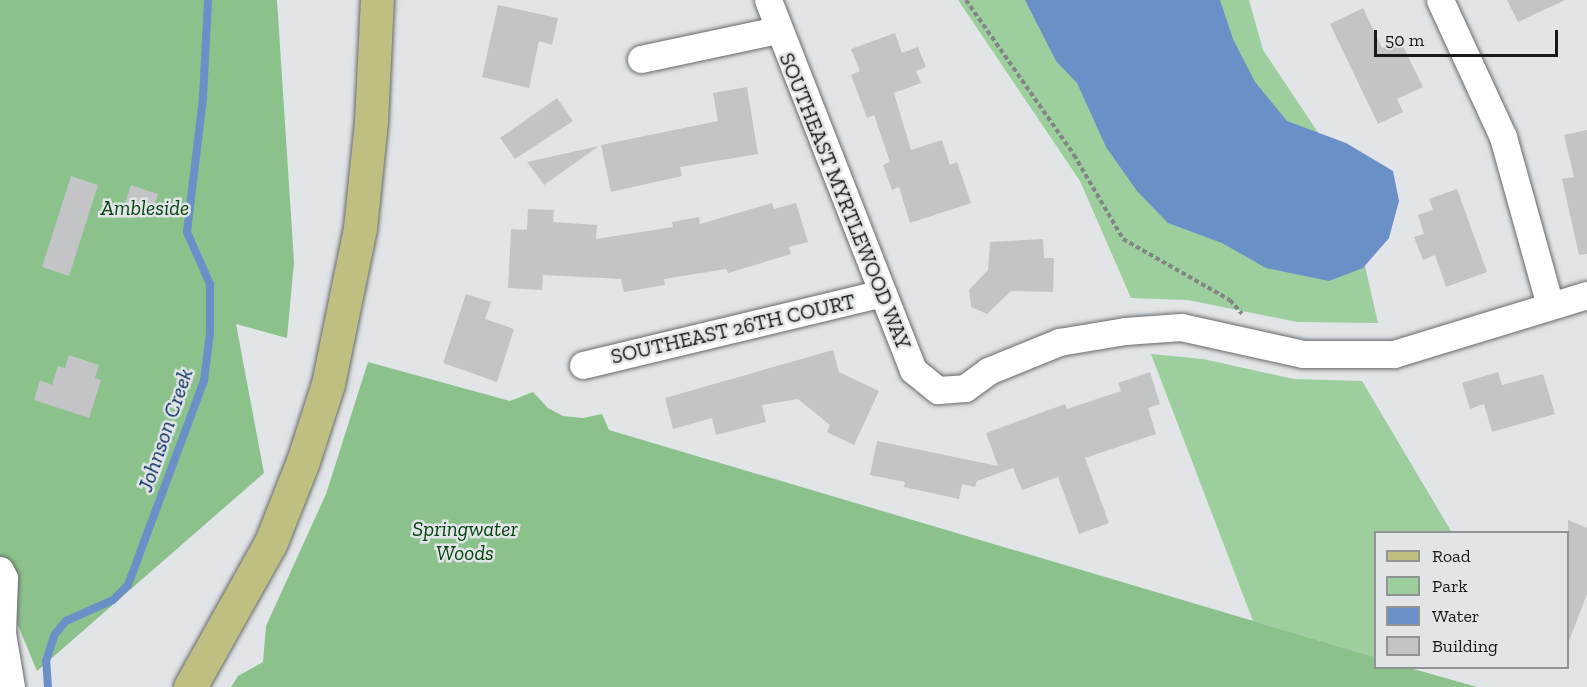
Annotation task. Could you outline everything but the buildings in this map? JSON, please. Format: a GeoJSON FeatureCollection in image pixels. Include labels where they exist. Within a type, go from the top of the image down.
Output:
{"type":"FeatureCollection","features":[{"type":"Feature","properties":{"kind":"main road"},"geometry":{"type":"LineString","coordinates":[[190,687],[271,542],[303,461],[328,384],[360,228],[371,120],[377,0]]}},
{"type":"Feature","properties":{"kind":"street","name":"SOUTHEAST MYRTLEWOOD WAY"},"geometry":{"type":"LineString","coordinates":[[768,0],[777,30],[913,370],[938,390],[965,388],[988,371],[1059,342],[1125,331],[1181,327],[1249,343]]}},
{"type":"Feature","properties":{"kind":"street"},"geometry":{"type":"LineString","coordinates":[[1440,0],[1503,138],[1550,305]]}},
{"type":"Feature","properties":{"kind":"street"},"geometry":{"type":"LineString","coordinates":[[641,59],[777,30]]}},
{"type":"Feature","properties":{"kind":"street","name":"SOUTHEAST 26TH COURT"},"geometry":{"type":"LineString","coordinates":[[583,365],[882,294]]}},
{"type":"Feature","properties":{"kind":"street"},"geometry":{"type":"LineString","coordinates":[[1249,343],[1303,354],[1394,354],[1587,295]]}},
{"type":"Feature","properties":{"kind":"street"},"geometry":{"type":"LineString","coordinates":[[0,570],[4,578],[3,651],[11,687]]}},
{"type":"Feature","properties":{"kind":"path"},"geometry":{"type":"LineString","coordinates":[[966,0],[1074,155],[1123,239],[1230,300],[1243,315],[1249,343]]}},
{"type":"Feature","properties":{"kind":"green space","name":"Ambleside"},"geometry":{"type":"Polygon","coordinates":[[[0,0],[277,0],[294,262],[287,338],[236,324],[264,473],[37,671],[0,582],[0,0]]]}},
{"type":"Feature","properties":{"kind":"green space"},"geometry":{"type":"Polygon","coordinates":[[[958,0],[1249,0],[1263,50],[1343,170],[1378,323],[1297,322],[1188,300],[1131,298],[1080,181],[958,0]]]}},
{"type":"Feature","properties":{"kind":"green space"},"geometry":{"type":"Polygon","coordinates":[[[1151,354],[1203,359],[1294,379],[1362,381],[1451,531],[1374,531],[1374,657],[1253,621],[1151,354]]]}},
{"type":"Feature","properties":{"kind":"green space","name":"Springwater Woods"},"geometry":{"type":"Polygon","coordinates":[[[368,362],[510,401],[533,392],[548,408],[563,416],[583,418],[602,414],[609,430],[1374,657],[1374,669],[1414,669],[1477,687],[231,687],[238,676],[263,662],[266,626],[326,494],[368,362]]]}},
{"type":"Feature","properties":{"kind":"water"},"geometry":{"type":"Polygon","coordinates":[[[1025,0],[1220,0],[1233,39],[1255,82],[1287,121],[1346,143],[1393,171],[1399,201],[1389,238],[1363,268],[1329,281],[1266,268],[1222,243],[1168,223],[1137,191],[1106,147],[1077,83],[1056,61],[1025,0]]]}},
{"type":"Feature","properties":{"kind":"waterway","name":"Johnson Creek"},"geometry":{"type":"LineString","coordinates":[[48,687],[46,661],[55,634],[66,621],[113,600],[128,585],[204,381],[210,333],[210,284],[187,232],[203,97],[208,0]]}}]}
